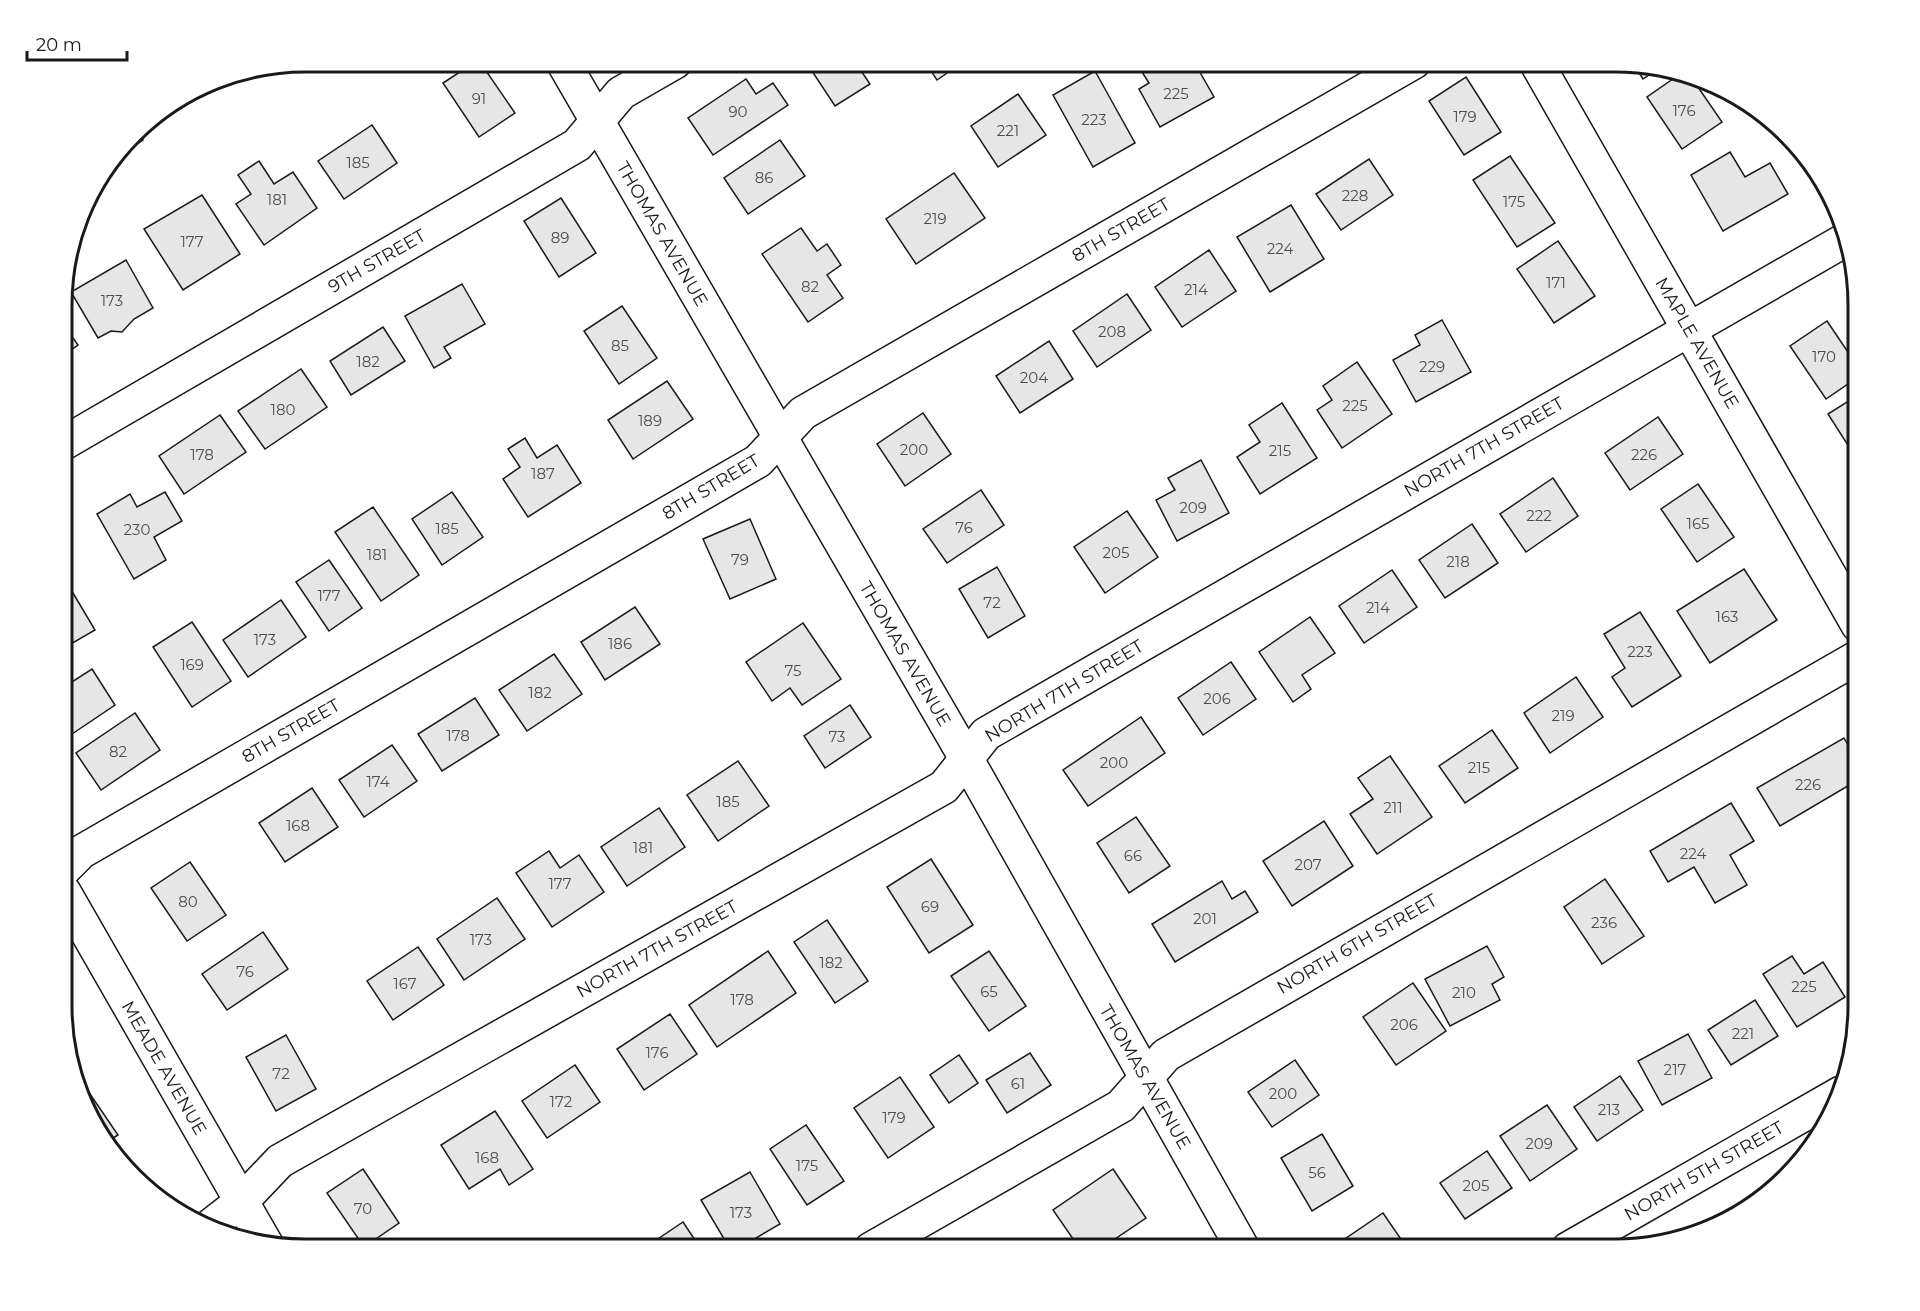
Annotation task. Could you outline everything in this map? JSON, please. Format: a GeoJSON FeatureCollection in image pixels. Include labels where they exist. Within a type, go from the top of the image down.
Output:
{"type":"FeatureCollection","features":[{"type":"Feature","properties":{"kind":"street","name":"THOMAS AVENUE"},"geometry":{"type":"LineString","coordinates":[[569,72],[966,758],[1237,1239]]}},
{"type":"Feature","properties":{"kind":"street","name":"9TH STREET"},"geometry":{"type":"LineString","coordinates":[[72,438],[577,145],[621,93],[658,72]]}},
{"type":"Feature","properties":{"kind":"street","name":"8TH STREET"},"geometry":{"type":"LineString","coordinates":[[72,862],[92,846],[758,461],[803,413],[1397,72]]}},
{"type":"Feature","properties":{"kind":"street","name":"MAPLE AVENUE"},"geometry":{"type":"LineString","coordinates":[[1542,72],[1848,607]]}},
{"type":"Feature","properties":{"kind":"street","name":"NORTH 7TH STREET"},"geometry":{"type":"LineString","coordinates":[[216,1221],[241,1202],[280,1161],[944,787],[986,734],[1840,243]]}},
{"type":"Feature","properties":{"kind":"street","name":"NORTH 6TH STREET"},"geometry":{"type":"LineString","coordinates":[[888,1239],[1121,1106],[1166,1054],[1848,663]]}},
{"type":"Feature","properties":{"kind":"street","name":"MEADE AVENUE"},"geometry":{"type":"LineString","coordinates":[[72,906],[261,1235]]}},
{"type":"Feature","properties":{"kind":"street","name":"NORTH 5TH STREET"},"geometry":{"type":"LineString","coordinates":[[1587,1239],[1828,1101]]}},
{"type":"Feature","properties":{"kind":"building"},"geometry":{"type":"Polygon","coordinates":[[[460,72],[487,72],[515,113],[479,137],[443,83],[460,72]]]}},
{"type":"Feature","properties":{"kind":"building"},"geometry":{"type":"Polygon","coordinates":[[[813,72],[862,72],[870,84],[835,106],[813,72]]]}},
{"type":"Feature","properties":{"kind":"building"},"geometry":{"type":"Polygon","coordinates":[[[932,72],[949,72],[937,80],[932,72]]]}},
{"type":"Feature","properties":{"kind":"building"},"geometry":{"type":"Polygon","coordinates":[[[1096,72],[1135,143],[1093,167],[1053,95],[1096,72]]]}},
{"type":"Feature","properties":{"kind":"building"},"geometry":{"type":"Polygon","coordinates":[[[1142,72],[1200,72],[1214,97],[1160,127],[1139,89],[1149,83],[1142,72]]]}},
{"type":"Feature","properties":{"kind":"building"},"geometry":{"type":"Polygon","coordinates":[[[1639,73],[1649,75],[1643,79],[1639,73]]]}},
{"type":"Feature","properties":{"kind":"building"},"geometry":{"type":"Polygon","coordinates":[[[1466,77],[1501,132],[1464,155],[1429,101],[1466,77]]]}},
{"type":"Feature","properties":{"kind":"building"},"geometry":{"type":"Polygon","coordinates":[[[746,79],[756,94],[773,83],[788,105],[713,155],[688,118],[746,79]]]}},
{"type":"Feature","properties":{"kind":"building"},"geometry":{"type":"Polygon","coordinates":[[[1672,79],[1690,84],[1698,88],[1722,122],[1682,149],[1647,97],[1672,79]]]}},
{"type":"Feature","properties":{"kind":"building"},"geometry":{"type":"Polygon","coordinates":[[[1018,94],[1046,135],[998,167],[971,126],[1018,94]]]}},
{"type":"Feature","properties":{"kind":"building"},"geometry":{"type":"Polygon","coordinates":[[[372,125],[397,163],[344,199],[318,161],[372,125]]]}},
{"type":"Feature","properties":{"kind":"building"},"geometry":{"type":"Polygon","coordinates":[[[780,140],[805,176],[748,214],[724,178],[780,140]]]}},
{"type":"Feature","properties":{"kind":"building"},"geometry":{"type":"Polygon","coordinates":[[[1730,152],[1745,177],[1770,163],[1788,194],[1723,231],[1691,175],[1730,152]]]}},
{"type":"Feature","properties":{"kind":"building"},"geometry":{"type":"Polygon","coordinates":[[[1510,156],[1555,223],[1517,247],[1473,180],[1510,156]]]}},
{"type":"Feature","properties":{"kind":"building"},"geometry":{"type":"Polygon","coordinates":[[[1369,159],[1393,195],[1341,230],[1316,194],[1369,159]]]}},
{"type":"Feature","properties":{"kind":"building"},"geometry":{"type":"Polygon","coordinates":[[[259,161],[274,184],[293,172],[317,208],[264,245],[236,204],[251,194],[238,175],[259,161]]]}},
{"type":"Feature","properties":{"kind":"building"},"geometry":{"type":"Polygon","coordinates":[[[954,173],[985,218],[916,264],[886,219],[954,173]]]}},
{"type":"Feature","properties":{"kind":"building"},"geometry":{"type":"Polygon","coordinates":[[[202,195],[240,254],[183,290],[144,229],[202,195]]]}},
{"type":"Feature","properties":{"kind":"building"},"geometry":{"type":"Polygon","coordinates":[[[561,198],[596,253],[559,277],[524,221],[561,198]]]}},
{"type":"Feature","properties":{"kind":"building"},"geometry":{"type":"Polygon","coordinates":[[[1291,205],[1324,259],[1270,292],[1237,237],[1291,205]]]}},
{"type":"Feature","properties":{"kind":"building"},"geometry":{"type":"Polygon","coordinates":[[[801,228],[817,251],[827,244],[841,265],[827,275],[843,298],[808,322],[762,254],[801,228]]]}},
{"type":"Feature","properties":{"kind":"building"},"geometry":{"type":"Polygon","coordinates":[[[1558,241],[1595,296],[1554,323],[1517,269],[1558,241]]]}},
{"type":"Feature","properties":{"kind":"building"},"geometry":{"type":"Polygon","coordinates":[[[1209,250],[1236,291],[1182,327],[1155,287],[1209,250]]]}},
{"type":"Feature","properties":{"kind":"building"},"geometry":{"type":"Polygon","coordinates":[[[126,260],[153,308],[134,319],[122,332],[111,331],[98,338],[72,291],[126,260]]]}},
{"type":"Feature","properties":{"kind":"building"},"geometry":{"type":"Polygon","coordinates":[[[462,284],[485,324],[444,347],[451,358],[434,368],[405,316],[462,284]]]}},
{"type":"Feature","properties":{"kind":"building"},"geometry":{"type":"Polygon","coordinates":[[[1127,294],[1151,330],[1097,367],[1073,331],[1127,294]]]}},
{"type":"Feature","properties":{"kind":"building"},"geometry":{"type":"Polygon","coordinates":[[[622,306],[657,358],[619,384],[584,331],[622,306]]]}},
{"type":"Feature","properties":{"kind":"building"},"geometry":{"type":"Polygon","coordinates":[[[1442,320],[1471,372],[1416,402],[1393,360],[1420,345],[1415,335],[1442,320]]]}},
{"type":"Feature","properties":{"kind":"building"},"geometry":{"type":"Polygon","coordinates":[[[1827,321],[1848,352],[1848,384],[1826,399],[1790,346],[1827,321]]]}},
{"type":"Feature","properties":{"kind":"building"},"geometry":{"type":"Polygon","coordinates":[[[383,327],[405,361],[351,395],[330,361],[383,327]]]}},
{"type":"Feature","properties":{"kind":"building"},"geometry":{"type":"Polygon","coordinates":[[[72,336],[78,345],[72,349],[72,336]]]}},
{"type":"Feature","properties":{"kind":"building"},"geometry":{"type":"Polygon","coordinates":[[[1049,341],[1073,379],[1020,413],[996,376],[1049,341]]]}},
{"type":"Feature","properties":{"kind":"building"},"geometry":{"type":"Polygon","coordinates":[[[1357,362],[1392,414],[1342,448],[1317,410],[1332,400],[1323,386],[1357,362]]]}},
{"type":"Feature","properties":{"kind":"building"},"geometry":{"type":"Polygon","coordinates":[[[301,369],[327,407],[265,449],[238,411],[301,369]]]}},
{"type":"Feature","properties":{"kind":"building"},"geometry":{"type":"Polygon","coordinates":[[[667,381],[693,419],[633,459],[608,420],[667,381]]]}},
{"type":"Feature","properties":{"kind":"building"},"geometry":{"type":"Polygon","coordinates":[[[1848,401],[1848,445],[1828,414],[1848,401]]]}},
{"type":"Feature","properties":{"kind":"building"},"geometry":{"type":"Polygon","coordinates":[[[1282,403],[1317,458],[1260,494],[1237,457],[1260,442],[1249,425],[1282,403]]]}},
{"type":"Feature","properties":{"kind":"building"},"geometry":{"type":"Polygon","coordinates":[[[923,413],[951,454],[905,486],[877,444],[923,413]]]}},
{"type":"Feature","properties":{"kind":"building"},"geometry":{"type":"Polygon","coordinates":[[[220,415],[246,452],[184,494],[159,456],[220,415]]]}},
{"type":"Feature","properties":{"kind":"building"},"geometry":{"type":"Polygon","coordinates":[[[1658,417],[1683,454],[1630,490],[1605,453],[1658,417]]]}},
{"type":"Feature","properties":{"kind":"building"},"geometry":{"type":"Polygon","coordinates":[[[525,438],[537,458],[557,445],[581,483],[528,517],[503,479],[520,467],[508,449],[525,438]]]}},
{"type":"Feature","properties":{"kind":"building"},"geometry":{"type":"Polygon","coordinates":[[[1201,460],[1229,513],[1177,541],[1156,500],[1175,490],[1168,478],[1201,460]]]}},
{"type":"Feature","properties":{"kind":"building"},"geometry":{"type":"Polygon","coordinates":[[[1553,478],[1578,516],[1526,552],[1500,514],[1553,478]]]}},
{"type":"Feature","properties":{"kind":"building"},"geometry":{"type":"Polygon","coordinates":[[[1698,484],[1734,537],[1697,562],[1661,509],[1698,484]]]}},
{"type":"Feature","properties":{"kind":"building"},"geometry":{"type":"Polygon","coordinates":[[[981,490],[1004,525],[947,563],[923,529],[981,490]]]}},
{"type":"Feature","properties":{"kind":"building"},"geometry":{"type":"Polygon","coordinates":[[[165,492],[182,521],[154,537],[166,560],[134,579],[97,514],[130,494],[137,507],[165,492]]]}},
{"type":"Feature","properties":{"kind":"building"},"geometry":{"type":"Polygon","coordinates":[[[452,492],[483,537],[442,565],[412,519],[452,492]]]}},
{"type":"Feature","properties":{"kind":"building"},"geometry":{"type":"Polygon","coordinates":[[[373,507],[419,575],[381,601],[335,532],[373,507]]]}},
{"type":"Feature","properties":{"kind":"building"},"geometry":{"type":"Polygon","coordinates":[[[1127,511],[1158,557],[1105,593],[1074,547],[1127,511]]]}},
{"type":"Feature","properties":{"kind":"building"},"geometry":{"type":"Polygon","coordinates":[[[750,519],[776,579],[730,599],[703,539],[750,519]]]}},
{"type":"Feature","properties":{"kind":"building"},"geometry":{"type":"Polygon","coordinates":[[[1472,524],[1498,563],[1445,598],[1419,560],[1472,524]]]}},
{"type":"Feature","properties":{"kind":"building"},"geometry":{"type":"Polygon","coordinates":[[[329,560],[362,608],[329,631],[296,582],[329,560]]]}},
{"type":"Feature","properties":{"kind":"building"},"geometry":{"type":"Polygon","coordinates":[[[997,567],[1025,616],[988,638],[959,589],[997,567]]]}},
{"type":"Feature","properties":{"kind":"building"},"geometry":{"type":"Polygon","coordinates":[[[1744,569],[1777,620],[1710,663],[1677,611],[1744,569]]]}},
{"type":"Feature","properties":{"kind":"building"},"geometry":{"type":"Polygon","coordinates":[[[1392,570],[1417,607],[1364,643],[1339,606],[1392,570]]]}},
{"type":"Feature","properties":{"kind":"building"},"geometry":{"type":"Polygon","coordinates":[[[72,594],[95,630],[72,643],[72,594]]]}},
{"type":"Feature","properties":{"kind":"building"},"geometry":{"type":"Polygon","coordinates":[[[281,600],[306,637],[248,677],[223,640],[281,600]]]}},
{"type":"Feature","properties":{"kind":"building"},"geometry":{"type":"Polygon","coordinates":[[[635,607],[660,644],[605,680],[581,642],[635,607]]]}},
{"type":"Feature","properties":{"kind":"building"},"geometry":{"type":"Polygon","coordinates":[[[1640,612],[1681,676],[1632,707],[1612,677],[1625,668],[1604,634],[1640,612]]]}},
{"type":"Feature","properties":{"kind":"building"},"geometry":{"type":"Polygon","coordinates":[[[1310,617],[1335,653],[1302,675],[1311,689],[1293,702],[1259,652],[1310,617]]]}},
{"type":"Feature","properties":{"kind":"building"},"geometry":{"type":"Polygon","coordinates":[[[192,622],[231,681],[192,707],[153,647],[192,622]]]}},
{"type":"Feature","properties":{"kind":"building"},"geometry":{"type":"Polygon","coordinates":[[[803,623],[841,679],[802,705],[790,688],[772,701],[746,662],[803,623]]]}},
{"type":"Feature","properties":{"kind":"building"},"geometry":{"type":"Polygon","coordinates":[[[554,654],[582,694],[527,731],[499,690],[554,654]]]}},
{"type":"Feature","properties":{"kind":"building"},"geometry":{"type":"Polygon","coordinates":[[[1231,662],[1256,699],[1203,735],[1178,698],[1231,662]]]}},
{"type":"Feature","properties":{"kind":"building"},"geometry":{"type":"Polygon","coordinates":[[[92,669],[115,705],[72,734],[72,682],[92,669]]]}},
{"type":"Feature","properties":{"kind":"building"},"geometry":{"type":"Polygon","coordinates":[[[1576,677],[1603,717],[1550,753],[1524,713],[1576,677]]]}},
{"type":"Feature","properties":{"kind":"building"},"geometry":{"type":"Polygon","coordinates":[[[475,698],[499,735],[442,771],[418,734],[475,698]]]}},
{"type":"Feature","properties":{"kind":"building"},"geometry":{"type":"Polygon","coordinates":[[[850,705],[871,737],[825,768],[804,736],[850,705]]]}},
{"type":"Feature","properties":{"kind":"building"},"geometry":{"type":"Polygon","coordinates":[[[135,713],[160,750],[101,790],[76,753],[135,713]]]}},
{"type":"Feature","properties":{"kind":"building"},"geometry":{"type":"Polygon","coordinates":[[[1141,717],[1165,753],[1088,806],[1063,770],[1141,717]]]}},
{"type":"Feature","properties":{"kind":"building"},"geometry":{"type":"Polygon","coordinates":[[[1492,730],[1518,768],[1465,803],[1439,766],[1492,730]]]}},
{"type":"Feature","properties":{"kind":"building"},"geometry":{"type":"Polygon","coordinates":[[[1844,738],[1848,745],[1848,786],[1780,826],[1757,788],[1844,738]]]}},
{"type":"Feature","properties":{"kind":"building"},"geometry":{"type":"Polygon","coordinates":[[[392,745],[417,781],[364,817],[339,780],[392,745]]]}},
{"type":"Feature","properties":{"kind":"building"},"geometry":{"type":"Polygon","coordinates":[[[1390,756],[1432,817],[1377,854],[1350,814],[1373,799],[1358,778],[1390,756]]]}},
{"type":"Feature","properties":{"kind":"building"},"geometry":{"type":"Polygon","coordinates":[[[738,761],[769,806],[718,841],[687,795],[738,761]]]}},
{"type":"Feature","properties":{"kind":"building"},"geometry":{"type":"Polygon","coordinates":[[[312,788],[338,827],[285,862],[259,823],[312,788]]]}},
{"type":"Feature","properties":{"kind":"building"},"geometry":{"type":"Polygon","coordinates":[[[1731,803],[1754,841],[1730,855],[1747,885],[1715,903],[1694,867],[1668,882],[1650,851],[1731,803]]]}},
{"type":"Feature","properties":{"kind":"building"},"geometry":{"type":"Polygon","coordinates":[[[659,808],[685,847],[627,886],[601,847],[659,808]]]}},
{"type":"Feature","properties":{"kind":"building"},"geometry":{"type":"Polygon","coordinates":[[[1136,817],[1170,866],[1129,893],[1097,843],[1136,817]]]}},
{"type":"Feature","properties":{"kind":"building"},"geometry":{"type":"Polygon","coordinates":[[[1324,821],[1353,866],[1292,906],[1263,861],[1324,821]]]}},
{"type":"Feature","properties":{"kind":"building"},"geometry":{"type":"Polygon","coordinates":[[[549,851],[560,868],[579,855],[604,892],[552,927],[516,873],[549,851]]]}},
{"type":"Feature","properties":{"kind":"building"},"geometry":{"type":"Polygon","coordinates":[[[931,859],[973,925],[929,953],[887,887],[931,859]]]}},
{"type":"Feature","properties":{"kind":"building"},"geometry":{"type":"Polygon","coordinates":[[[190,862],[226,915],[187,941],[151,888],[190,862]]]}},
{"type":"Feature","properties":{"kind":"building"},"geometry":{"type":"Polygon","coordinates":[[[1605,879],[1644,936],[1602,964],[1564,907],[1605,879]]]}},
{"type":"Feature","properties":{"kind":"building"},"geometry":{"type":"Polygon","coordinates":[[[1222,881],[1232,899],[1245,891],[1258,912],[1175,962],[1152,924],[1222,881]]]}},
{"type":"Feature","properties":{"kind":"building"},"geometry":{"type":"Polygon","coordinates":[[[497,898],[525,939],[464,980],[437,939],[497,898]]]}},
{"type":"Feature","properties":{"kind":"building"},"geometry":{"type":"Polygon","coordinates":[[[827,920],[868,981],[835,1003],[794,942],[827,920]]]}},
{"type":"Feature","properties":{"kind":"building"},"geometry":{"type":"Polygon","coordinates":[[[263,932],[288,969],[227,1010],[202,974],[263,932]]]}},
{"type":"Feature","properties":{"kind":"building"},"geometry":{"type":"Polygon","coordinates":[[[1487,946],[1504,977],[1492,984],[1500,1000],[1450,1026],[1425,979],[1487,946]]]}},
{"type":"Feature","properties":{"kind":"building"},"geometry":{"type":"Polygon","coordinates":[[[418,947],[444,985],[393,1020],[367,981],[418,947]]]}},
{"type":"Feature","properties":{"kind":"building"},"geometry":{"type":"Polygon","coordinates":[[[768,951],[796,993],[717,1047],[689,1005],[768,951]]]}},
{"type":"Feature","properties":{"kind":"building"},"geometry":{"type":"Polygon","coordinates":[[[989,951],[1026,1006],[989,1031],[951,976],[989,951]]]}},
{"type":"Feature","properties":{"kind":"building"},"geometry":{"type":"Polygon","coordinates":[[[1792,956],[1804,974],[1823,962],[1845,997],[1797,1027],[1763,974],[1792,956]]]}},
{"type":"Feature","properties":{"kind":"building"},"geometry":{"type":"Polygon","coordinates":[[[1413,983],[1446,1031],[1396,1065],[1363,1017],[1413,983]]]}},
{"type":"Feature","properties":{"kind":"building"},"geometry":{"type":"Polygon","coordinates":[[[1755,1000],[1778,1036],[1731,1065],[1708,1030],[1755,1000]]]}},
{"type":"Feature","properties":{"kind":"building"},"geometry":{"type":"Polygon","coordinates":[[[670,1014],[697,1054],[644,1090],[617,1049],[670,1014]]]}},
{"type":"Feature","properties":{"kind":"building"},"geometry":{"type":"Polygon","coordinates":[[[1688,1034],[1712,1078],[1662,1105],[1638,1061],[1688,1034]]]}},
{"type":"Feature","properties":{"kind":"building"},"geometry":{"type":"Polygon","coordinates":[[[286,1035],[316,1089],[276,1111],[246,1057],[286,1035]]]}},
{"type":"Feature","properties":{"kind":"building"},"geometry":{"type":"Polygon","coordinates":[[[1030,1053],[1051,1085],[1007,1113],[986,1080],[1030,1053]]]}},
{"type":"Feature","properties":{"kind":"building"},"geometry":{"type":"Polygon","coordinates":[[[959,1055],[978,1083],[949,1103],[930,1075],[959,1055]]]}},
{"type":"Feature","properties":{"kind":"building"},"geometry":{"type":"Polygon","coordinates":[[[1295,1060],[1319,1095],[1272,1127],[1248,1092],[1295,1060]]]}},
{"type":"Feature","properties":{"kind":"building"},"geometry":{"type":"Polygon","coordinates":[[[575,1065],[600,1102],[547,1138],[522,1101],[575,1065]]]}},
{"type":"Feature","properties":{"kind":"building"},"geometry":{"type":"Polygon","coordinates":[[[1620,1076],[1643,1110],[1597,1141],[1574,1107],[1620,1076]]]}},
{"type":"Feature","properties":{"kind":"building"},"geometry":{"type":"Polygon","coordinates":[[[900,1077],[934,1127],[888,1158],[854,1108],[900,1077]]]}},
{"type":"Feature","properties":{"kind":"building"},"geometry":{"type":"Polygon","coordinates":[[[89,1092],[118,1135],[113,1138],[111,1135],[89,1092]]]}},
{"type":"Feature","properties":{"kind":"building"},"geometry":{"type":"Polygon","coordinates":[[[1547,1105],[1577,1149],[1530,1181],[1500,1136],[1547,1105]]]}},
{"type":"Feature","properties":{"kind":"building"},"geometry":{"type":"Polygon","coordinates":[[[495,1111],[533,1169],[509,1185],[500,1169],[469,1189],[441,1145],[495,1111]]]}},
{"type":"Feature","properties":{"kind":"building"},"geometry":{"type":"Polygon","coordinates":[[[806,1125],[844,1181],[807,1205],[770,1149],[806,1125]]]}},
{"type":"Feature","properties":{"kind":"building"},"geometry":{"type":"Polygon","coordinates":[[[1322,1134],[1353,1186],[1312,1211],[1281,1158],[1322,1134]]]}},
{"type":"Feature","properties":{"kind":"building"},"geometry":{"type":"Polygon","coordinates":[[[1487,1151],[1512,1188],[1465,1219],[1440,1183],[1487,1151]]]}},
{"type":"Feature","properties":{"kind":"building"},"geometry":{"type":"Polygon","coordinates":[[[363,1169],[399,1223],[376,1239],[359,1239],[327,1193],[363,1169]]]}},
{"type":"Feature","properties":{"kind":"building"},"geometry":{"type":"Polygon","coordinates":[[[1113,1169],[1146,1218],[1115,1239],[1073,1239],[1053,1210],[1113,1169]]]}},
{"type":"Feature","properties":{"kind":"building"},"geometry":{"type":"Polygon","coordinates":[[[750,1172],[780,1224],[754,1239],[724,1239],[701,1200],[750,1172]]]}},
{"type":"Feature","properties":{"kind":"building"},"geometry":{"type":"Polygon","coordinates":[[[1383,1213],[1401,1239],[1345,1239],[1383,1213]]]}},
{"type":"Feature","properties":{"kind":"building"},"geometry":{"type":"Polygon","coordinates":[[[683,1222],[694,1239],[658,1239],[683,1222]]]}}]}
